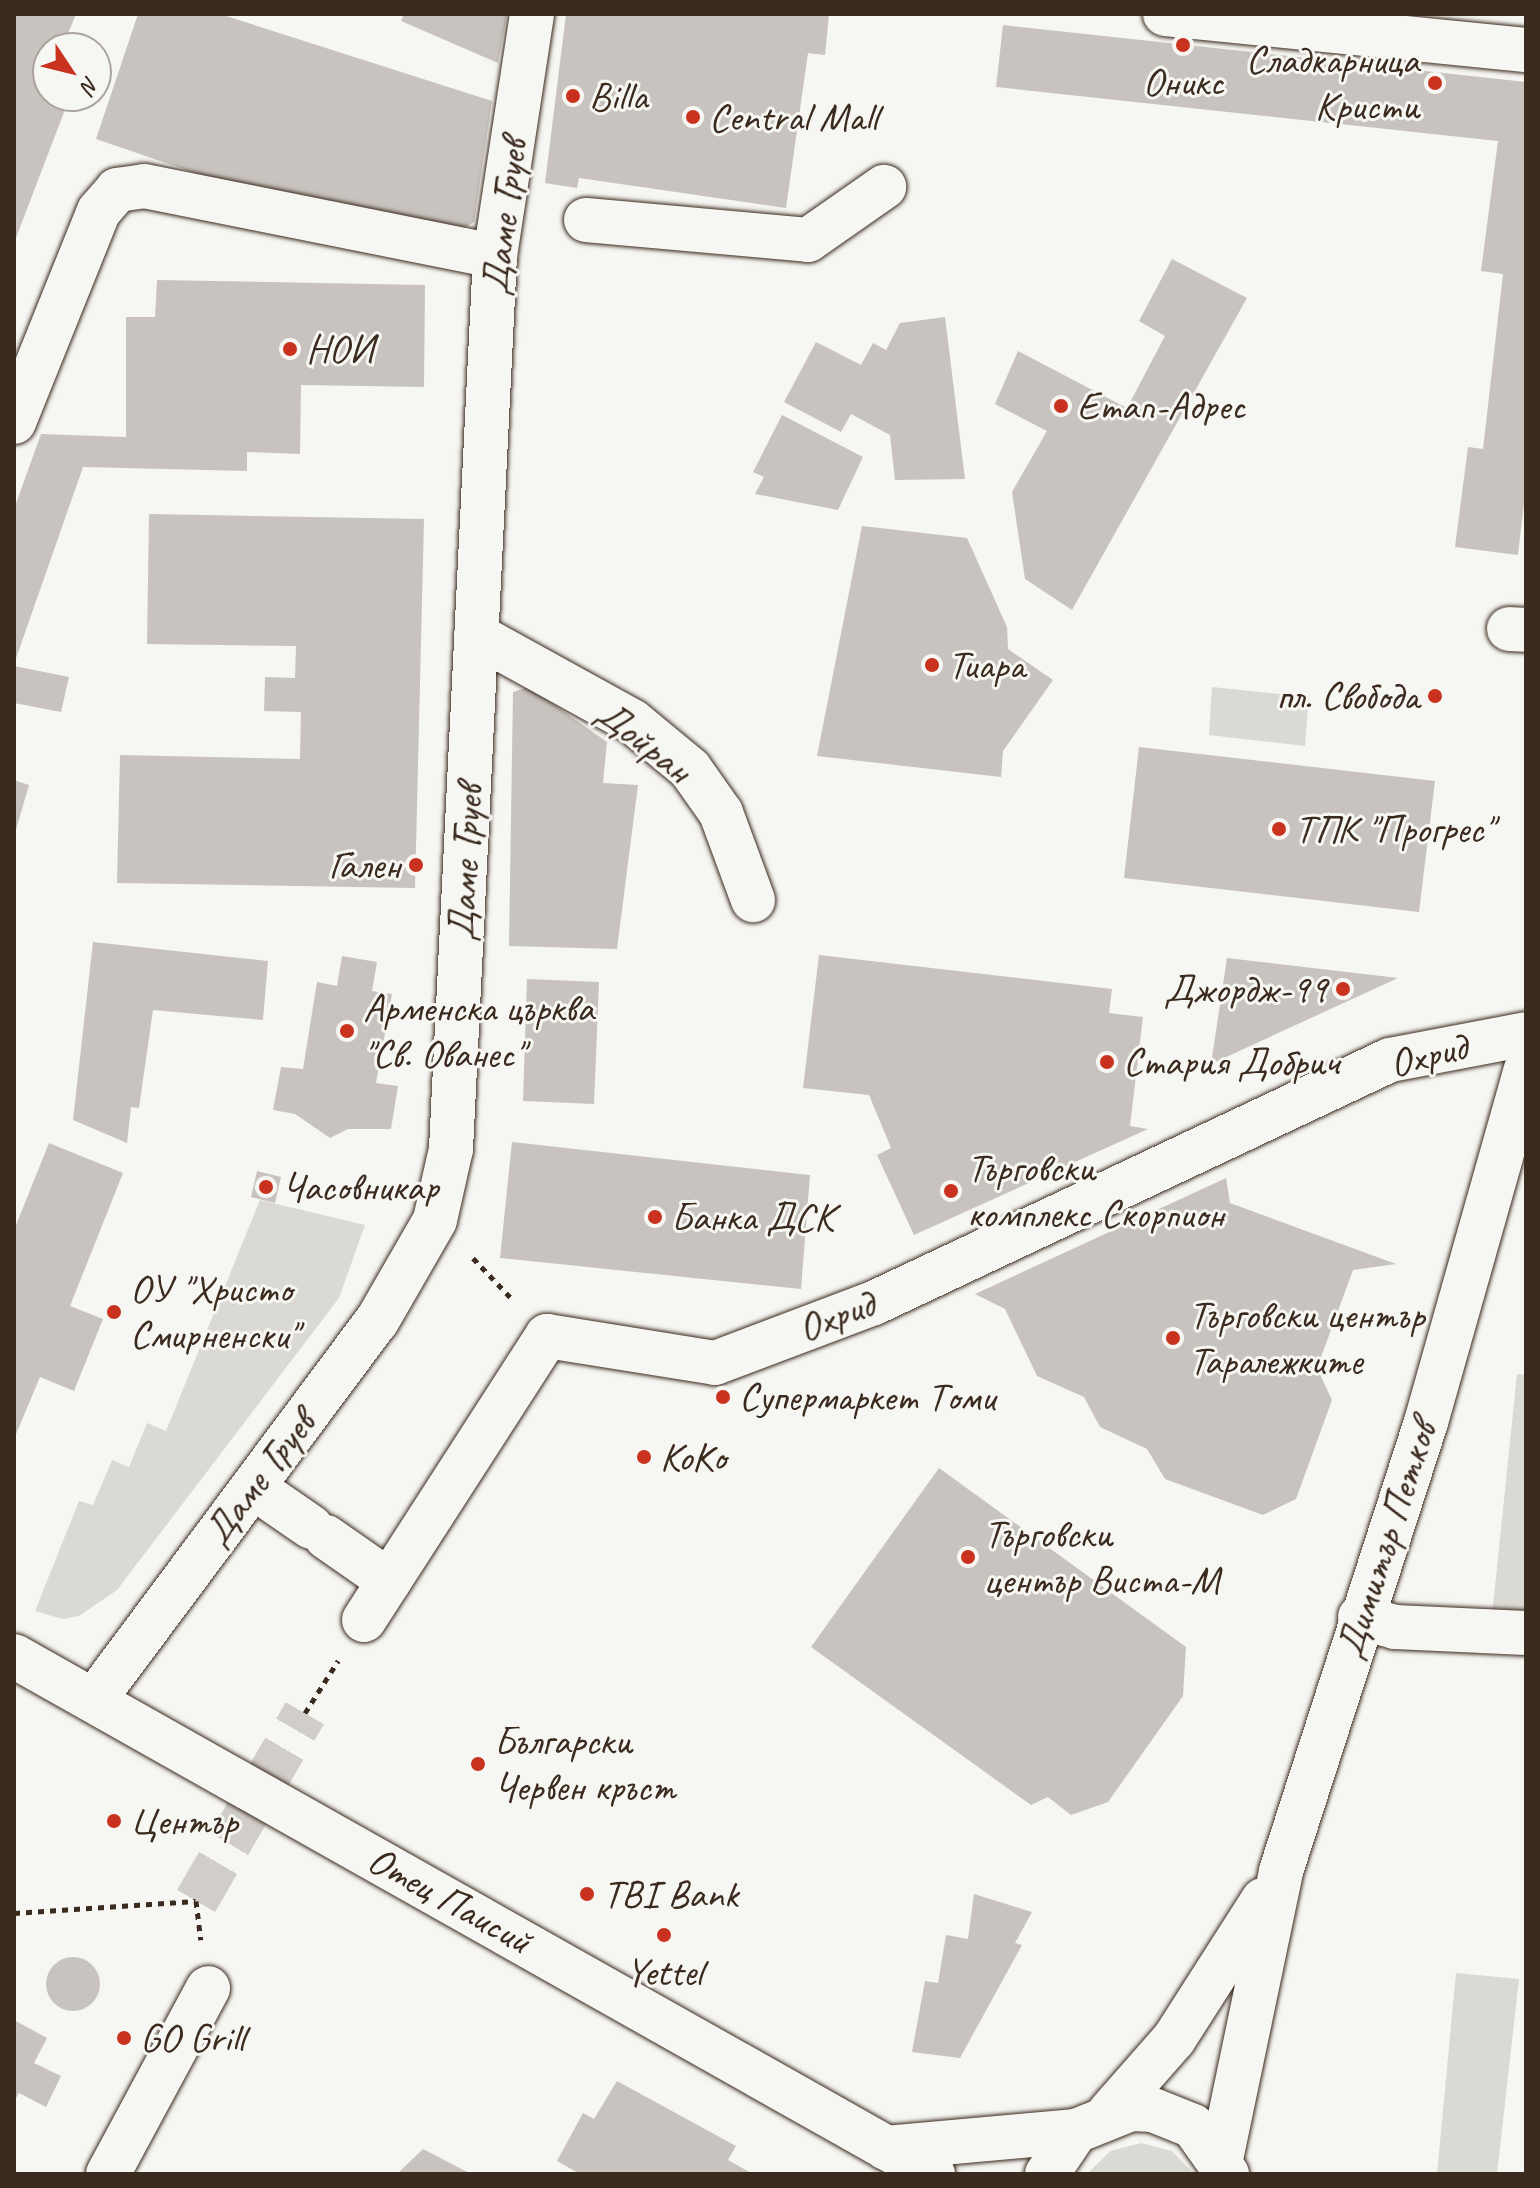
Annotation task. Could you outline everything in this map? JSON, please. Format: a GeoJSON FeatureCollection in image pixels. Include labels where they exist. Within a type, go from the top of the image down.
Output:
{"type":"FeatureCollection","features":[{"type":"Feature","properties":{"kind":"street","name":"Даме Груев"},"geometry":{"type":"LineString","coordinates":[[94,1700],[377,1321],[435,1220],[451,1149],[495,256],[532,14]]}},
{"type":"Feature","properties":{"kind":"street"},"geometry":{"type":"LineString","coordinates":[[1165,14],[1526,50]]}},
{"type":"Feature","properties":{"kind":"street"},"geometry":{"type":"LineString","coordinates":[[14,422],[99,211],[117,190],[144,186],[495,256]]}},
{"type":"Feature","properties":{"kind":"street"},"geometry":{"type":"LineString","coordinates":[[586,220],[808,240],[884,187]]}},
{"type":"Feature","properties":{"kind":"street","name":"Дойран"},"geometry":{"type":"LineString","coordinates":[[476,635],[632,721],[690,769],[721,813],[753,900]]}},
{"type":"Feature","properties":{"kind":"street","name":"Охрид"},"geometry":{"type":"LineString","coordinates":[[547,1336],[715,1363],[874,1303],[1390,1060],[1526,1034]]}},
{"type":"Feature","properties":{"kind":"street","name":"Димитър Петков"},"geometry":{"type":"LineString","coordinates":[[1224,2166],[1281,1871],[1360,1617],[1426,1422],[1526,1069]]}},
{"type":"Feature","properties":{"kind":"street"},"geometry":{"type":"LineString","coordinates":[[364,1620],[547,1336]]}},
{"type":"Feature","properties":{"kind":"street"},"geometry":{"type":"LineString","coordinates":[[253,1487],[389,1581]]}},
{"type":"Feature","properties":{"kind":"street"},"geometry":{"type":"LineString","coordinates":[[1360,1617],[1395,1627],[1526,1633]]}},
{"type":"Feature","properties":{"kind":"street","name":"Отец Паисий"},"geometry":{"type":"LineString","coordinates":[[14,1656],[933,2174]]}},
{"type":"Feature","properties":{"kind":"street","name":"Димитър Петков"},"geometry":{"type":"LineString","coordinates":[[1092,2122],[1174,2039],[1281,1871]]}},
{"type":"Feature","properties":{"kind":"street"},"geometry":{"type":"LineString","coordinates":[[108,2174],[208,1988]]}},
{"type":"Feature","properties":{"kind":"street"},"geometry":{"type":"LineString","coordinates":[[884,2148],[1092,2122],[1153,2110],[1193,2126],[1224,2166]]}},
{"type":"Feature","properties":{"kind":"street"},"geometry":{"type":"LineString","coordinates":[[1047,2174],[1092,2122]]}},
{"type":"Feature","properties":{"kind":"path"},"geometry":{"type":"LineString","coordinates":[[435,1220],[547,1336]]}},
{"type":"Feature","properties":{"kind":"path"},"geometry":{"type":"LineString","coordinates":[[305,1713],[364,1620]]}},
{"type":"Feature","properties":{"kind":"path"},"geometry":{"type":"LineString","coordinates":[[14,1913],[196,1901]]}},
{"type":"Feature","properties":{"kind":"shaded area"},"geometry":{"type":"Polygon","coordinates":[[[1212,687],[1309,697],[1305,746],[1209,735],[1212,687]]]}},
{"type":"Feature","properties":{"kind":"shaded area"},"geometry":{"type":"Polygon","coordinates":[[[260,1200],[365,1225],[339,1298],[117,1590],[79,1616],[63,1619],[35,1611],[79,1501],[93,1505],[112,1460],[129,1467],[147,1423],[166,1431],[260,1200]]]}},
{"type":"Feature","properties":{"kind":"shaded area"},"geometry":{"type":"Polygon","coordinates":[[[1517,1374],[1526,1375],[1526,1616],[1492,1616],[1517,1374]]]}},
{"type":"Feature","properties":{"kind":"shaded area"},"geometry":{"type":"Polygon","coordinates":[[[1456,1973],[1519,1979],[1497,2174],[1437,2174],[1456,1973]]]}},
{"type":"Feature","properties":{"kind":"shaded area"},"geometry":{"type":"Polygon","coordinates":[[[1141,2143],[1172,2151],[1194,2174],[1087,2174],[1110,2151],[1141,2143]]]}},
{"type":"Feature","properties":{"kind":"building"},"geometry":{"type":"Polygon","coordinates":[[[14,14],[76,14],[69,32],[32,32],[32,112],[64,112],[14,243],[14,14]]]}},
{"type":"Feature","properties":{"kind":"building"},"geometry":{"type":"Polygon","coordinates":[[[138,14],[220,14],[492,101],[474,222],[450,237],[233,186],[96,139],[105,112],[112,112],[112,91],[138,14]]]}},
{"type":"Feature","properties":{"kind":"building"},"geometry":{"type":"Polygon","coordinates":[[[404,14],[507,14],[498,63],[401,21],[404,14]]]}},
{"type":"Feature","properties":{"kind":"building","name":"Central Mall"},"geometry":{"type":"Polygon","coordinates":[[[566,14],[829,14],[825,55],[808,53],[786,208],[579,178],[577,188],[545,183],[566,14]]]}},
{"type":"Feature","properties":{"kind":"building"},"geometry":{"type":"Polygon","coordinates":[[[1003,25],[1526,82],[1526,486],[1518,555],[1455,547],[1468,447],[1483,449],[1503,274],[1481,271],[1498,141],[996,87],[1003,25]]]}},
{"type":"Feature","properties":{"kind":"building"},"geometry":{"type":"Polygon","coordinates":[[[1172,259],[1247,298],[1072,610],[1025,579],[1012,492],[1047,431],[995,404],[1018,351],[1127,408],[1165,336],[1139,321],[1172,259]]]}},
{"type":"Feature","properties":{"kind":"building"},"geometry":{"type":"Polygon","coordinates":[[[157,280],[425,285],[424,387],[301,385],[300,454],[247,452],[247,471],[83,467],[14,664],[14,509],[41,434],[126,437],[126,317],[155,317],[157,280]]]}},
{"type":"Feature","properties":{"kind":"building"},"geometry":{"type":"Polygon","coordinates":[[[945,317],[965,479],[895,480],[890,435],[851,414],[841,432],[784,402],[816,342],[861,365],[873,343],[886,350],[900,323],[945,317]]]}},
{"type":"Feature","properties":{"kind":"building"},"geometry":{"type":"Polygon","coordinates":[[[782,415],[863,457],[838,510],[755,494],[764,477],[753,472],[782,415]]]}},
{"type":"Feature","properties":{"kind":"building"},"geometry":{"type":"Polygon","coordinates":[[[149,514],[424,519],[415,888],[117,883],[120,755],[300,759],[301,712],[264,711],[265,677],[295,678],[296,646],[147,644],[149,514]]]}},
{"type":"Feature","properties":{"kind":"building","name":"Тиара"},"geometry":{"type":"Polygon","coordinates":[[[862,526],[967,538],[1007,627],[1008,649],[1053,680],[1003,751],[1001,777],[817,756],[862,526]]]}},
{"type":"Feature","properties":{"kind":"building"},"geometry":{"type":"Polygon","coordinates":[[[14,666],[69,677],[61,712],[14,703],[14,666]]]}},
{"type":"Feature","properties":{"kind":"building"},"geometry":{"type":"Polygon","coordinates":[[[529,687],[607,742],[603,783],[638,785],[617,949],[509,946],[513,692],[529,687]]]}},
{"type":"Feature","properties":{"kind":"building","name":"ТПК \"Прогрес\""},"geometry":{"type":"Polygon","coordinates":[[[1139,747],[1435,781],[1419,912],[1124,878],[1139,747]]]}},
{"type":"Feature","properties":{"kind":"building"},"geometry":{"type":"Polygon","coordinates":[[[14,780],[29,785],[15,833],[14,833],[14,780]]]}},
{"type":"Feature","properties":{"kind":"building"},"geometry":{"type":"Polygon","coordinates":[[[93,942],[268,961],[263,1020],[153,1010],[139,1108],[131,1107],[127,1143],[73,1120],[93,942]]]}},
{"type":"Feature","properties":{"kind":"building"},"geometry":{"type":"Polygon","coordinates":[[[819,955],[1112,989],[1109,1013],[1143,1017],[1130,1126],[1148,1129],[914,1235],[877,1155],[891,1148],[869,1095],[803,1088],[819,955]]]}},
{"type":"Feature","properties":{"kind":"building","name":"Арменска църква \"Св. Ованес\""},"geometry":{"type":"Polygon","coordinates":[[[342,956],[377,962],[372,991],[392,994],[376,1083],[398,1086],[391,1129],[348,1129],[330,1138],[295,1114],[273,1110],[281,1067],[303,1069],[317,982],[337,986],[342,956]]]}},
{"type":"Feature","properties":{"kind":"building"},"geometry":{"type":"Polygon","coordinates":[[[1227,958],[1398,978],[1211,1064],[1227,958]]]}},
{"type":"Feature","properties":{"kind":"building"},"geometry":{"type":"Polygon","coordinates":[[[527,979],[599,982],[594,1104],[523,1101],[527,979]]]}},
{"type":"Feature","properties":{"kind":"building","name":"Банка ДСК"},"geometry":{"type":"Polygon","coordinates":[[[512,1142],[810,1175],[801,1289],[500,1258],[512,1142]]]}},
{"type":"Feature","properties":{"kind":"building"},"geometry":{"type":"Polygon","coordinates":[[[49,1143],[123,1173],[70,1306],[103,1319],[74,1391],[40,1377],[14,1439],[14,1230],[49,1143]]]}},
{"type":"Feature","properties":{"kind":"building","name":"Часовникар"},"geometry":{"type":"Polygon","coordinates":[[[257,1171],[281,1177],[275,1203],[251,1197],[257,1171]]]}},
{"type":"Feature","properties":{"kind":"building","name":"Търговски център Таралежките"},"geometry":{"type":"Polygon","coordinates":[[[1226,1178],[1230,1203],[1396,1264],[1353,1270],[1317,1368],[1332,1400],[1296,1499],[1263,1515],[1165,1479],[1147,1449],[1100,1427],[1084,1397],[1037,1376],[1005,1309],[975,1294],[1226,1178]]]}},
{"type":"Feature","properties":{"kind":"building","name":"Търговски център Виста-М"},"geometry":{"type":"Polygon","coordinates":[[[939,1468],[1186,1647],[1183,1696],[1108,1802],[1071,1815],[1048,1797],[1031,1805],[811,1647],[939,1468]]]}},
{"type":"Feature","properties":{"kind":"building"},"geometry":{"type":"Polygon","coordinates":[[[974,1894],[1032,1912],[1015,1943],[1022,1945],[960,2058],[912,2052],[925,1981],[938,1983],[946,1935],[968,1939],[974,1894]]]}},
{"type":"Feature","properties":{"kind":"building"},"geometry":{"type":"Polygon","coordinates":[[[73,1957],[92,1965],[100,1984],[92,2003],[73,2011],[54,2003],[46,1984],[54,1965],[73,1957]]]}},
{"type":"Feature","properties":{"kind":"building"},"geometry":{"type":"Polygon","coordinates":[[[14,2020],[47,2038],[34,2063],[61,2076],[46,2107],[19,2093],[14,2102],[14,2020]]]}},
{"type":"Feature","properties":{"kind":"building"},"geometry":{"type":"Polygon","coordinates":[[[617,2081],[736,2146],[728,2160],[753,2174],[580,2174],[557,2161],[583,2113],[594,2119],[617,2081]]]}},
{"type":"Feature","properties":{"kind":"building"},"geometry":{"type":"Polygon","coordinates":[[[423,2149],[471,2174],[397,2174],[423,2149]]]}},
{"type":"Feature","properties":{"kind":"tunnel"},"geometry":{"type":"LineString","coordinates":[[196,1901],[305,1713]]}},
{"type":"Feature","properties":{"kind":"place","name":"Оникс"},"geometry":{"type":"Point","coordinates":[1183,45]}},
{"type":"Feature","properties":{"kind":"place","name":"Сладкарница Кристи"},"geometry":{"type":"Point","coordinates":[1435,83]}},
{"type":"Feature","properties":{"kind":"place","name":"Billa"},"geometry":{"type":"Point","coordinates":[573,96]}},
{"type":"Feature","properties":{"kind":"place","name":"Central Mall"},"geometry":{"type":"Point","coordinates":[693,117]}},
{"type":"Feature","properties":{"kind":"place","name":"НОИ"},"geometry":{"type":"Point","coordinates":[290,349]}},
{"type":"Feature","properties":{"kind":"place","name":"Етап-Адрес"},"geometry":{"type":"Point","coordinates":[1061,406]}},
{"type":"Feature","properties":{"kind":"place","name":"Тиара"},"geometry":{"type":"Point","coordinates":[932,665]}},
{"type":"Feature","properties":{"kind":"place","name":"пл. Свобода"},"geometry":{"type":"Point","coordinates":[1435,696]}},
{"type":"Feature","properties":{"kind":"place","name":"ТПК \"Прогрес\""},"geometry":{"type":"Point","coordinates":[1279,829]}},
{"type":"Feature","properties":{"kind":"place","name":"Гален"},"geometry":{"type":"Point","coordinates":[416,865]}},
{"type":"Feature","properties":{"kind":"place","name":"Джордж-99"},"geometry":{"type":"Point","coordinates":[1343,989]}},
{"type":"Feature","properties":{"kind":"place","name":"Арменска църква \"Св. Ованес\""},"geometry":{"type":"Point","coordinates":[347,1031]}},
{"type":"Feature","properties":{"kind":"place","name":"Стария Добрич"},"geometry":{"type":"Point","coordinates":[1107,1062]}},
{"type":"Feature","properties":{"kind":"place","name":"Часовникар"},"geometry":{"type":"Point","coordinates":[266,1187]}},
{"type":"Feature","properties":{"kind":"place","name":"Търговски комплекс Скорпион"},"geometry":{"type":"Point","coordinates":[951,1191]}},
{"type":"Feature","properties":{"kind":"place","name":"Банка ДСК"},"geometry":{"type":"Point","coordinates":[655,1217]}},
{"type":"Feature","properties":{"kind":"place","name":"ОУ \"Христо Смирненски\""},"geometry":{"type":"Point","coordinates":[114,1312]}},
{"type":"Feature","properties":{"kind":"place","name":"Търговски център Таралежките"},"geometry":{"type":"Point","coordinates":[1173,1338]}},
{"type":"Feature","properties":{"kind":"place","name":"Супермаркет Томи"},"geometry":{"type":"Point","coordinates":[723,1397]}},
{"type":"Feature","properties":{"kind":"place","name":"КоКо"},"geometry":{"type":"Point","coordinates":[644,1457]}},
{"type":"Feature","properties":{"kind":"place","name":"Търговски център Виста-М"},"geometry":{"type":"Point","coordinates":[968,1557]}},
{"type":"Feature","properties":{"kind":"place","name":"Български Червен кръст"},"geometry":{"type":"Point","coordinates":[478,1764]}},
{"type":"Feature","properties":{"kind":"place","name":"Център"},"geometry":{"type":"Point","coordinates":[114,1821]}},
{"type":"Feature","properties":{"kind":"place","name":"TBI Bank"},"geometry":{"type":"Point","coordinates":[587,1894]}},
{"type":"Feature","properties":{"kind":"place","name":"Yettel"},"geometry":{"type":"Point","coordinates":[664,1935]}},
{"type":"Feature","properties":{"kind":"place","name":"GO Grill"},"geometry":{"type":"Point","coordinates":[124,2038]}}]}
